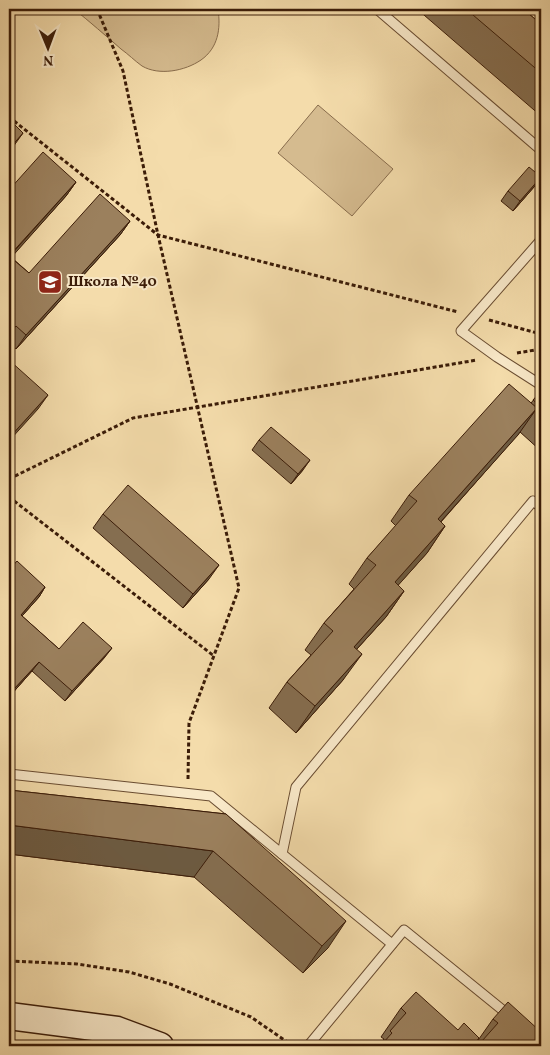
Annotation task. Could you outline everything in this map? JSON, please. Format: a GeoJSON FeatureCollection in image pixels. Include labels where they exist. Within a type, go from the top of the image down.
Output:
{"type":"FeatureCollection","features":[{"type":"Feature","properties":{"kind":"main road"},"geometry":{"type":"LineString","coordinates":[[9,1016],[117,1030],[160,1046]]}},
{"type":"Feature","properties":{"kind":"lane"},"geometry":{"type":"LineString","coordinates":[[377,9],[541,150]]}},
{"type":"Feature","properties":{"kind":"lane"},"geometry":{"type":"LineString","coordinates":[[541,240],[461,331],[541,385]]}},
{"type":"Feature","properties":{"kind":"lane"},"geometry":{"type":"LineString","coordinates":[[282,854],[296,787],[534,501],[541,507]]}},
{"type":"Feature","properties":{"kind":"lane"},"geometry":{"type":"LineString","coordinates":[[9,774],[211,796],[392,944]]}},
{"type":"Feature","properties":{"kind":"lane"},"geometry":{"type":"LineString","coordinates":[[308,1046],[404,930],[518,1023]]}},
{"type":"Feature","properties":{"kind":"path"},"geometry":{"type":"LineString","coordinates":[[97,9],[123,71],[158,235],[239,588],[189,723],[188,794]]}},
{"type":"Feature","properties":{"kind":"path"},"geometry":{"type":"LineString","coordinates":[[9,117],[158,235],[541,334]]}},
{"type":"Feature","properties":{"kind":"path"},"geometry":{"type":"LineString","coordinates":[[9,479],[133,418],[541,349]]}},
{"type":"Feature","properties":{"kind":"path"},"geometry":{"type":"LineString","coordinates":[[9,497],[214,656]]}},
{"type":"Feature","properties":{"kind":"path"},"geometry":{"type":"LineString","coordinates":[[9,961],[77,964],[129,972],[170,984],[251,1017],[293,1046]]}},
{"type":"Feature","properties":{"kind":"shaded area"},"geometry":{"type":"Polygon","coordinates":[[[74,9],[218,9],[219,24],[217,38],[207,55],[195,64],[172,71],[156,71],[139,64],[74,9]]]}},
{"type":"Feature","properties":{"kind":"shaded area"},"geometry":{"type":"Polygon","coordinates":[[[318,105],[393,169],[352,216],[278,153],[318,105]]]}},
{"type":"Feature","properties":{"kind":"building"},"geometry":{"type":"Polygon","coordinates":[[[466,9],[523,9],[541,24],[541,73],[466,9]]]}},
{"type":"Feature","properties":{"kind":"building"},"geometry":{"type":"Polygon","coordinates":[[[9,119],[23,133],[9,149],[9,119]]]}},
{"type":"Feature","properties":{"kind":"building"},"geometry":{"type":"Polygon","coordinates":[[[43,152],[76,182],[9,256],[9,190],[43,152]]]}},
{"type":"Feature","properties":{"kind":"building"},"geometry":{"type":"Polygon","coordinates":[[[529,167],[541,177],[520,201],[508,191],[529,167]]]}},
{"type":"Feature","properties":{"kind":"building","name":"Школа №40"},"geometry":{"type":"Polygon","coordinates":[[[100,194],[130,221],[26,335],[16,326],[9,334],[9,256],[29,273],[100,194]]]}},
{"type":"Feature","properties":{"kind":"building"},"geometry":{"type":"Polygon","coordinates":[[[9,360],[48,395],[9,438],[9,360]]]}},
{"type":"Feature","properties":{"kind":"building"},"geometry":{"type":"Polygon","coordinates":[[[509,384],[537,408],[438,519],[445,526],[395,582],[404,591],[354,647],[362,654],[315,706],[287,682],[333,631],[324,623],[376,565],[367,558],[417,501],[409,495],[509,384]]]}},
{"type":"Feature","properties":{"kind":"building"},"geometry":{"type":"Polygon","coordinates":[[[541,391],[541,407],[533,400],[541,391]]]}},
{"type":"Feature","properties":{"kind":"building"},"geometry":{"type":"Polygon","coordinates":[[[271,427],[310,460],[298,474],[259,440],[271,427]]]}},
{"type":"Feature","properties":{"kind":"building"},"geometry":{"type":"Polygon","coordinates":[[[128,485],[219,565],[193,594],[103,514],[128,485]]]}},
{"type":"Feature","properties":{"kind":"building"},"geometry":{"type":"Polygon","coordinates":[[[17,561],[45,587],[21,615],[59,649],[83,622],[112,648],[72,691],[39,662],[14,689],[9,684],[9,638],[11,635],[9,633],[9,570],[17,561]]]}},
{"type":"Feature","properties":{"kind":"building"},"geometry":{"type":"Polygon","coordinates":[[[9,790],[226,814],[346,921],[322,946],[213,851],[9,825],[9,790]]]}},
{"type":"Feature","properties":{"kind":"building"},"geometry":{"type":"Polygon","coordinates":[[[416,992],[458,1030],[464,1023],[479,1038],[472,1046],[387,1046],[383,1043],[392,1033],[390,1031],[406,1013],[401,1008],[416,992]]]}},
{"type":"Feature","properties":{"kind":"building"},"geometry":{"type":"Polygon","coordinates":[[[508,1002],[541,1032],[541,1046],[481,1046],[484,1043],[482,1041],[498,1023],[493,1019],[508,1002]]]}},
{"type":"Feature","properties":{"kind":"place","name":"Школа №40"},"geometry":{"type":"Point","coordinates":[50,282]}}]}
